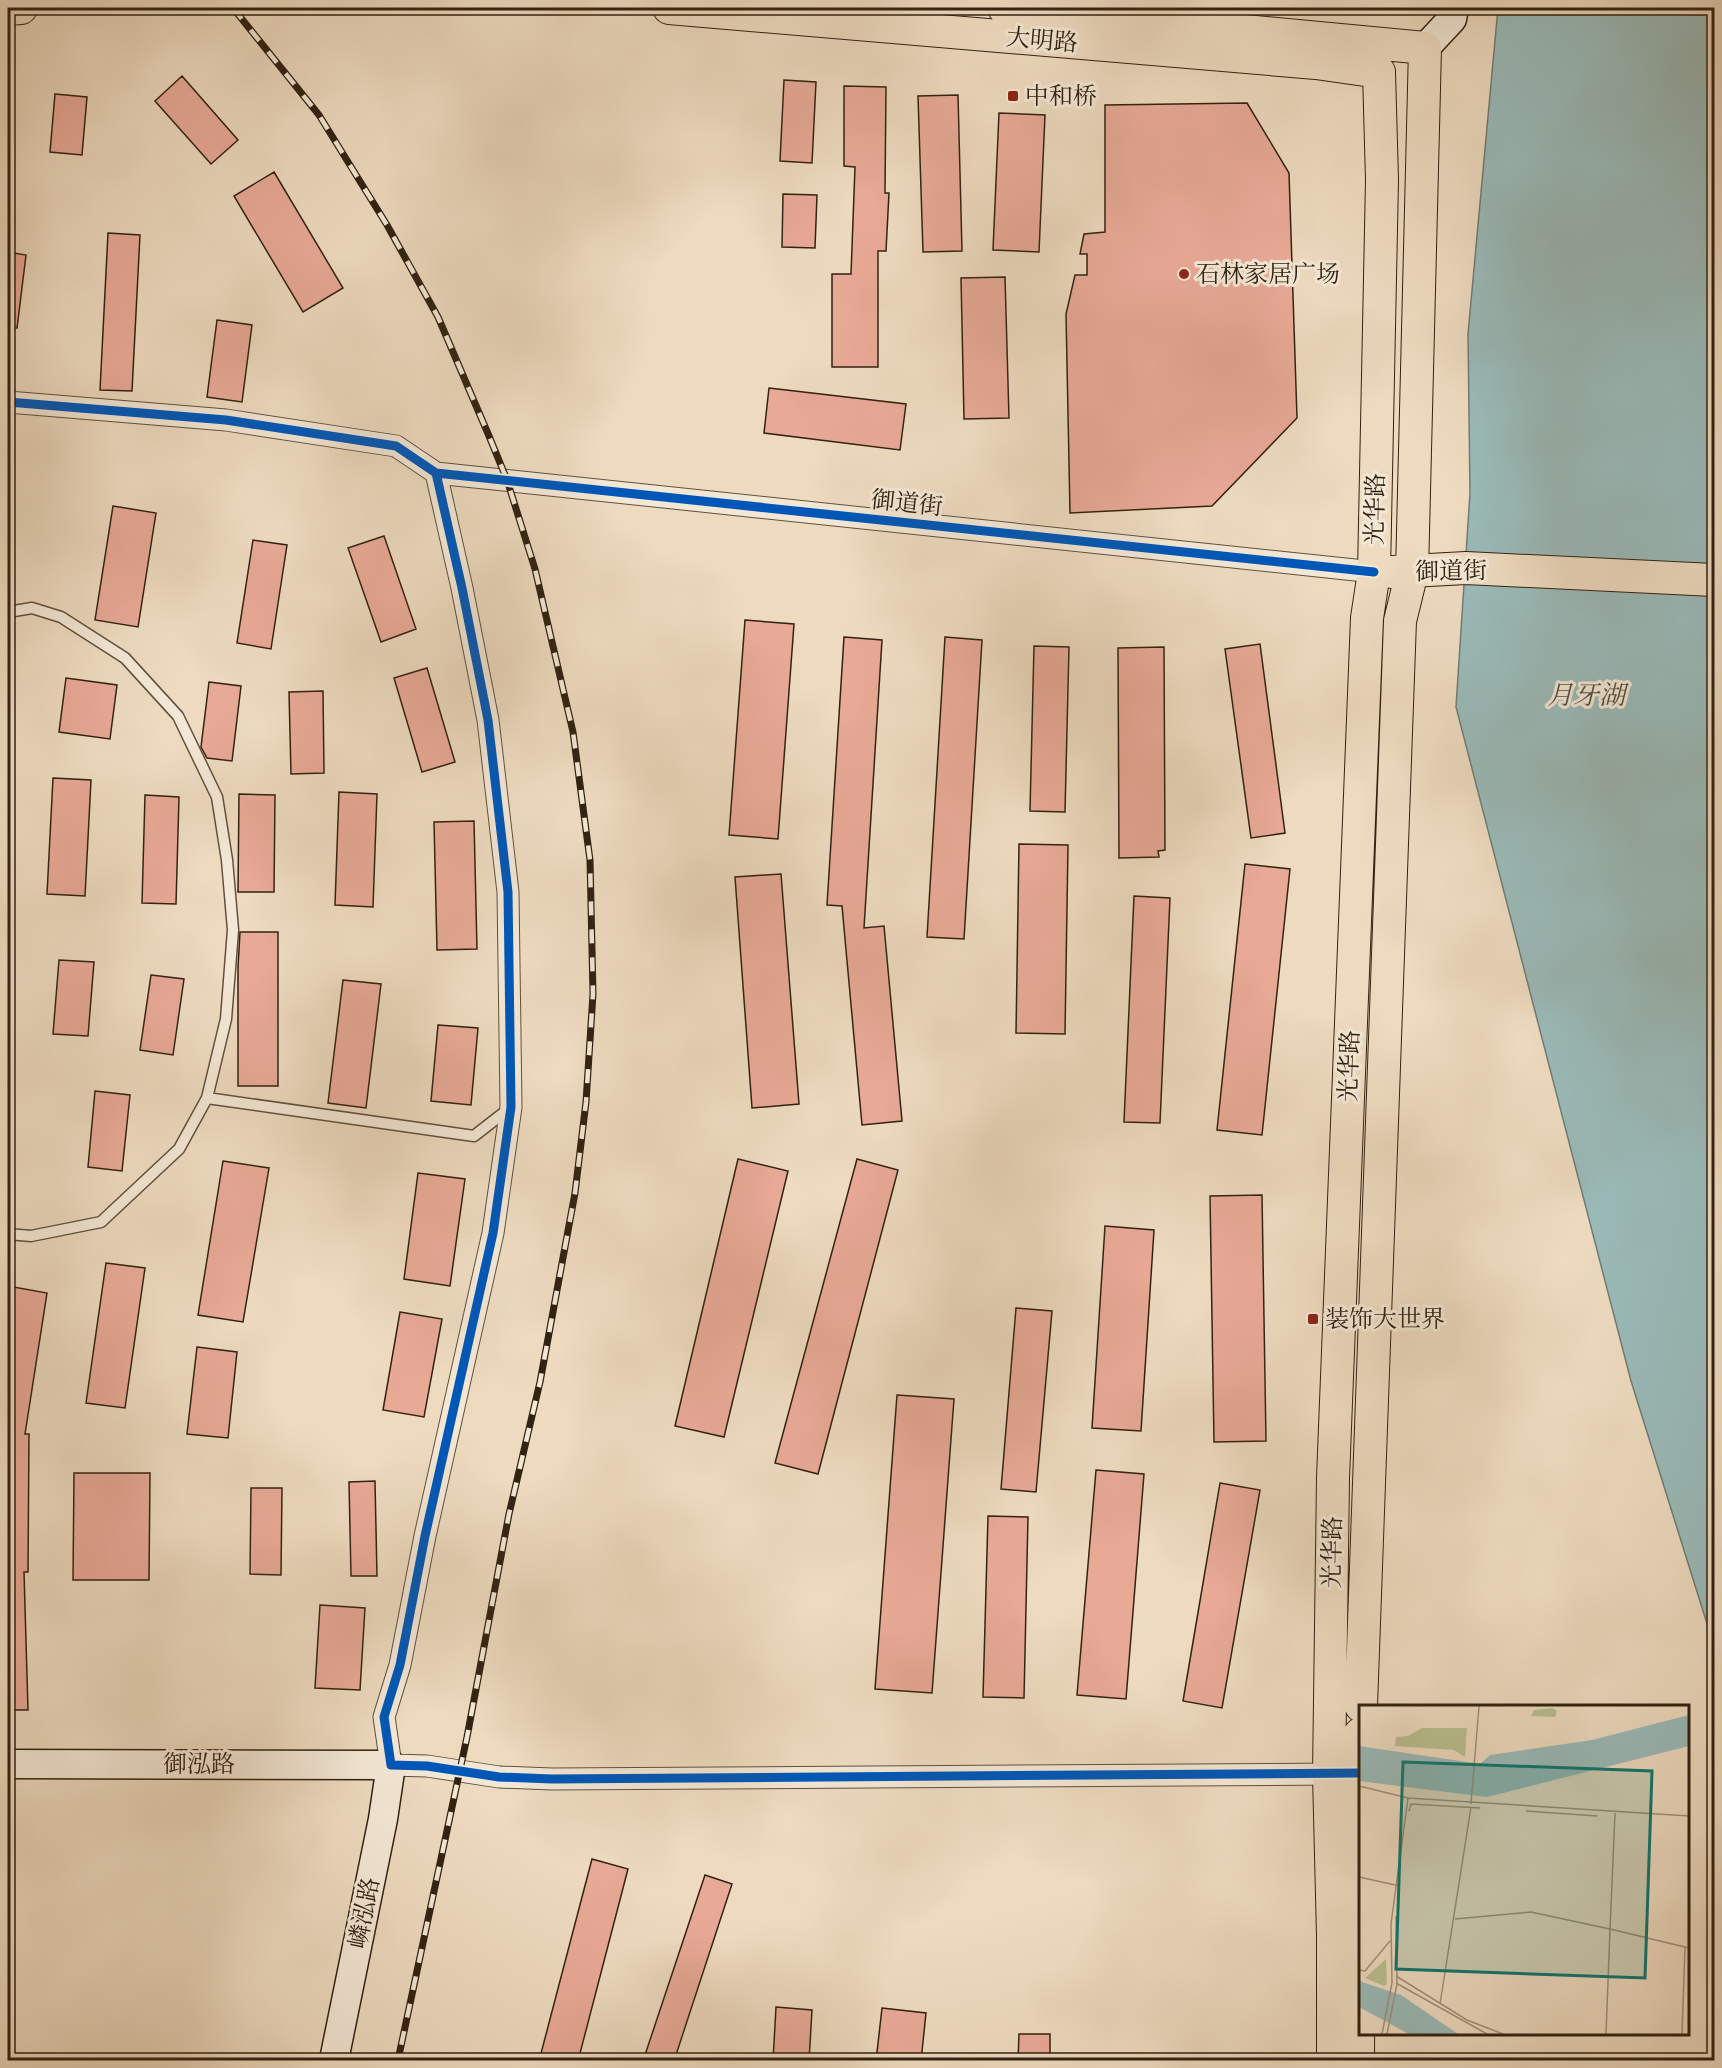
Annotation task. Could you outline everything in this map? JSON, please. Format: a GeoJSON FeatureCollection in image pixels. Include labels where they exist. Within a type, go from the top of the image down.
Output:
{"type":"FeatureCollection","features":[{"type":"Feature","properties":{"kind":"main road"},"geometry":{"type":"LineString","coordinates":[[8,9],[21,8]]}},
{"type":"Feature","properties":{"kind":"main road","name":"大明路"},"geometry":{"type":"LineString","coordinates":[[686,8],[1316,63],[1379,72]]}},
{"type":"Feature","properties":{"kind":"main road","name":"大明路"},"geometry":{"type":"LineString","coordinates":[[1004,8],[1425,48]]}},
{"type":"Feature","properties":{"kind":"main road","name":"光华路"},"geometry":{"type":"LineString","coordinates":[[1362,1705],[1400,621],[1412,572],[1425,48]]}},
{"type":"Feature","properties":{"kind":"main road","name":"光华路"},"geometry":{"type":"LineString","coordinates":[[1358,2061],[1344,1774],[1335,1418],[1367,618],[1374,572],[1382,180],[1379,72]]}},
{"type":"Feature","properties":{"kind":"main road"},"geometry":{"type":"LineString","coordinates":[[1374,572],[1466,568],[1714,580]]}},
{"type":"Feature","properties":{"kind":"main road","name":"光华路"},"geometry":{"type":"LineString","coordinates":[[1333,2061],[1333,1936],[1344,1774],[1359,1736]]}},
{"type":"Feature","properties":{"kind":"street"},"geometry":{"type":"LineString","coordinates":[[1425,48],[1452,19],[1454,8]]}},
{"type":"Feature","properties":{"kind":"street"},"geometry":{"type":"LineString","coordinates":[[8,402],[226,420],[396,446],[436,473],[488,720],[508,892],[511,1107],[493,1233],[432,1502],[400,1665],[384,1717],[391,1765],[427,1766],[499,1777],[552,1779],[1344,1774]]}},
{"type":"Feature","properties":{"kind":"street","name":"御道街"},"geometry":{"type":"LineString","coordinates":[[436,473],[1374,572]]}},
{"type":"Feature","properties":{"kind":"street","name":"御泓路"},"geometry":{"type":"LineString","coordinates":[[8,1764],[391,1765]]}},
{"type":"Feature","properties":{"kind":"street","name":"嶙泓路"},"geometry":{"type":"LineString","coordinates":[[334,2061],[383,1819],[391,1765]]}},
{"type":"Feature","properties":{"kind":"lane"},"geometry":{"type":"LineString","coordinates":[[8,612],[32,608],[61,617],[125,658],[178,716],[217,796],[227,860],[232,930],[226,1019],[207,1098],[179,1149],[101,1222],[31,1236],[8,1234]]}},
{"type":"Feature","properties":{"kind":"lane"},"geometry":{"type":"LineString","coordinates":[[207,1098],[474,1136],[511,1107]]}},
{"type":"Feature","properties":{"kind":"water","name":"月牙湖"},"geometry":{"type":"Polygon","coordinates":[[[1498,8],[1714,8],[1714,1646],[1631,1381],[1456,707],[1470,493],[1468,334],[1498,8]]]}},
{"type":"Feature","properties":{"kind":"building"},"geometry":{"type":"Polygon","coordinates":[[[182,76],[238,140],[211,164],[155,101],[182,76]]]}},
{"type":"Feature","properties":{"kind":"building"},"geometry":{"type":"Polygon","coordinates":[[[784,80],[816,82],[812,163],[780,161],[784,80]]]}},
{"type":"Feature","properties":{"kind":"building"},"geometry":{"type":"Polygon","coordinates":[[[844,86],[886,87],[885,193],[889,193],[886,251],[878,251],[878,367],[832,367],[832,274],[851,274],[855,167],[844,166],[844,86]]]}},
{"type":"Feature","properties":{"kind":"building"},"geometry":{"type":"Polygon","coordinates":[[[55,94],[87,97],[82,155],[50,152],[55,94]]]}},
{"type":"Feature","properties":{"kind":"building"},"geometry":{"type":"Polygon","coordinates":[[[958,95],[962,251],[923,252],[918,96],[958,95]]]}},
{"type":"Feature","properties":{"kind":"building","name":"石林家居广场"},"geometry":{"type":"Polygon","coordinates":[[[1247,103],[1289,173],[1297,418],[1212,506],[1070,513],[1066,314],[1075,275],[1087,275],[1087,254],[1080,254],[1084,234],[1105,232],[1105,105],[1247,103]]]}},
{"type":"Feature","properties":{"kind":"building"},"geometry":{"type":"Polygon","coordinates":[[[999,113],[1045,115],[1039,252],[993,250],[999,113]]]}},
{"type":"Feature","properties":{"kind":"building"},"geometry":{"type":"Polygon","coordinates":[[[274,172],[343,288],[303,312],[234,196],[274,172]]]}},
{"type":"Feature","properties":{"kind":"building"},"geometry":{"type":"Polygon","coordinates":[[[783,194],[817,195],[815,248],[782,247],[783,194]]]}},
{"type":"Feature","properties":{"kind":"building"},"geometry":{"type":"Polygon","coordinates":[[[108,233],[140,235],[132,391],[100,390],[108,233]]]}},
{"type":"Feature","properties":{"kind":"building"},"geometry":{"type":"Polygon","coordinates":[[[8,252],[26,255],[17,328],[8,328],[8,252]]]}},
{"type":"Feature","properties":{"kind":"building"},"geometry":{"type":"Polygon","coordinates":[[[1005,277],[1009,418],[964,419],[961,278],[1005,277]]]}},
{"type":"Feature","properties":{"kind":"building"},"geometry":{"type":"Polygon","coordinates":[[[217,320],[252,325],[242,402],[207,397],[217,320]]]}},
{"type":"Feature","properties":{"kind":"building"},"geometry":{"type":"Polygon","coordinates":[[[769,388],[906,404],[900,450],[764,433],[769,388]]]}},
{"type":"Feature","properties":{"kind":"building"},"geometry":{"type":"Polygon","coordinates":[[[113,506],[156,513],[138,627],[95,620],[113,506]]]}},
{"type":"Feature","properties":{"kind":"building"},"geometry":{"type":"Polygon","coordinates":[[[384,536],[416,629],[381,642],[348,548],[384,536]]]}},
{"type":"Feature","properties":{"kind":"building"},"geometry":{"type":"Polygon","coordinates":[[[253,540],[287,545],[271,649],[237,643],[253,540]]]}},
{"type":"Feature","properties":{"kind":"building"},"geometry":{"type":"Polygon","coordinates":[[[745,620],[794,624],[778,839],[729,835],[745,620]]]}},
{"type":"Feature","properties":{"kind":"building"},"geometry":{"type":"Polygon","coordinates":[[[844,637],[882,640],[864,928],[884,926],[902,1121],[862,1125],[842,906],[827,905],[844,637]]]}},
{"type":"Feature","properties":{"kind":"building"},"geometry":{"type":"Polygon","coordinates":[[[945,637],[982,640],[964,939],[927,937],[945,637]]]}},
{"type":"Feature","properties":{"kind":"building"},"geometry":{"type":"Polygon","coordinates":[[[1260,644],[1285,833],[1251,838],[1225,649],[1260,644]]]}},
{"type":"Feature","properties":{"kind":"building"},"geometry":{"type":"Polygon","coordinates":[[[1034,646],[1069,647],[1065,812],[1030,811],[1034,646]]]}},
{"type":"Feature","properties":{"kind":"building"},"geometry":{"type":"Polygon","coordinates":[[[1164,647],[1165,850],[1158,851],[1159,857],[1119,858],[1118,648],[1164,647]]]}},
{"type":"Feature","properties":{"kind":"building"},"geometry":{"type":"Polygon","coordinates":[[[427,668],[455,762],[422,772],[394,678],[427,668]]]}},
{"type":"Feature","properties":{"kind":"building"},"geometry":{"type":"Polygon","coordinates":[[[66,678],[117,685],[110,739],[59,732],[66,678]]]}},
{"type":"Feature","properties":{"kind":"building"},"geometry":{"type":"Polygon","coordinates":[[[209,682],[241,686],[232,761],[207,758],[201,747],[209,682]]]}},
{"type":"Feature","properties":{"kind":"building"},"geometry":{"type":"Polygon","coordinates":[[[323,691],[324,773],[291,774],[289,692],[323,691]]]}},
{"type":"Feature","properties":{"kind":"building"},"geometry":{"type":"Polygon","coordinates":[[[53,778],[91,780],[85,896],[47,894],[53,778]]]}},
{"type":"Feature","properties":{"kind":"building"},"geometry":{"type":"Polygon","coordinates":[[[339,792],[377,794],[373,907],[335,905],[339,792]]]}},
{"type":"Feature","properties":{"kind":"building"},"geometry":{"type":"Polygon","coordinates":[[[239,794],[275,795],[274,892],[238,892],[239,794]]]}},
{"type":"Feature","properties":{"kind":"building"},"geometry":{"type":"Polygon","coordinates":[[[145,795],[179,797],[176,904],[142,903],[145,795]]]}},
{"type":"Feature","properties":{"kind":"building"},"geometry":{"type":"Polygon","coordinates":[[[474,821],[477,949],[437,950],[434,822],[474,821]]]}},
{"type":"Feature","properties":{"kind":"building"},"geometry":{"type":"Polygon","coordinates":[[[1019,844],[1068,845],[1065,1034],[1016,1033],[1019,844]]]}},
{"type":"Feature","properties":{"kind":"building"},"geometry":{"type":"Polygon","coordinates":[[[1245,864],[1290,869],[1262,1135],[1217,1130],[1245,864]]]}},
{"type":"Feature","properties":{"kind":"building"},"geometry":{"type":"Polygon","coordinates":[[[781,874],[799,1104],[752,1108],[735,877],[781,874]]]}},
{"type":"Feature","properties":{"kind":"building"},"geometry":{"type":"Polygon","coordinates":[[[1134,896],[1170,898],[1160,1123],[1124,1122],[1134,896]]]}},
{"type":"Feature","properties":{"kind":"building"},"geometry":{"type":"Polygon","coordinates":[[[240,932],[278,932],[278,1086],[238,1086],[240,932]]]}},
{"type":"Feature","properties":{"kind":"building"},"geometry":{"type":"Polygon","coordinates":[[[59,960],[94,962],[88,1036],[53,1034],[59,960]]]}},
{"type":"Feature","properties":{"kind":"building"},"geometry":{"type":"Polygon","coordinates":[[[151,975],[184,979],[173,1055],[140,1050],[151,975]]]}},
{"type":"Feature","properties":{"kind":"building"},"geometry":{"type":"Polygon","coordinates":[[[343,980],[381,984],[366,1108],[328,1103],[343,980]]]}},
{"type":"Feature","properties":{"kind":"building"},"geometry":{"type":"Polygon","coordinates":[[[438,1025],[478,1028],[471,1105],[431,1101],[438,1025]]]}},
{"type":"Feature","properties":{"kind":"building"},"geometry":{"type":"Polygon","coordinates":[[[95,1091],[130,1095],[122,1171],[88,1167],[95,1091]]]}},
{"type":"Feature","properties":{"kind":"building"},"geometry":{"type":"Polygon","coordinates":[[[738,1159],[788,1171],[724,1437],[675,1426],[738,1159]]]}},
{"type":"Feature","properties":{"kind":"building"},"geometry":{"type":"Polygon","coordinates":[[[857,1159],[898,1170],[818,1474],[775,1463],[857,1159]]]}},
{"type":"Feature","properties":{"kind":"building"},"geometry":{"type":"Polygon","coordinates":[[[223,1161],[269,1168],[243,1322],[198,1315],[223,1161]]]}},
{"type":"Feature","properties":{"kind":"building"},"geometry":{"type":"Polygon","coordinates":[[[418,1173],[465,1179],[450,1286],[404,1279],[418,1173]]]}},
{"type":"Feature","properties":{"kind":"building"},"geometry":{"type":"Polygon","coordinates":[[[1262,1195],[1266,1441],[1214,1442],[1210,1196],[1262,1195]]]}},
{"type":"Feature","properties":{"kind":"building"},"geometry":{"type":"Polygon","coordinates":[[[1105,1226],[1154,1230],[1141,1431],[1092,1428],[1105,1226]]]}},
{"type":"Feature","properties":{"kind":"building"},"geometry":{"type":"Polygon","coordinates":[[[106,1263],[145,1268],[125,1408],[86,1403],[106,1263]]]}},
{"type":"Feature","properties":{"kind":"building"},"geometry":{"type":"Polygon","coordinates":[[[8,1286],[47,1293],[25,1434],[29,1434],[28,1572],[24,1572],[28,1710],[8,1710],[8,1286]]]}},
{"type":"Feature","properties":{"kind":"building"},"geometry":{"type":"Polygon","coordinates":[[[1016,1308],[1052,1311],[1036,1492],[1001,1489],[1016,1308]]]}},
{"type":"Feature","properties":{"kind":"building"},"geometry":{"type":"Polygon","coordinates":[[[400,1312],[442,1319],[424,1417],[383,1410],[400,1312]]]}},
{"type":"Feature","properties":{"kind":"building"},"geometry":{"type":"Polygon","coordinates":[[[197,1347],[237,1352],[228,1438],[187,1434],[197,1347]]]}},
{"type":"Feature","properties":{"kind":"building"},"geometry":{"type":"Polygon","coordinates":[[[897,1395],[954,1399],[932,1693],[875,1689],[897,1395]]]}},
{"type":"Feature","properties":{"kind":"building"},"geometry":{"type":"Polygon","coordinates":[[[1096,1470],[1144,1474],[1126,1699],[1077,1695],[1096,1470]]]}},
{"type":"Feature","properties":{"kind":"building"},"geometry":{"type":"Polygon","coordinates":[[[74,1473],[150,1473],[149,1580],[73,1580],[74,1473]]]}},
{"type":"Feature","properties":{"kind":"building"},"geometry":{"type":"Polygon","coordinates":[[[375,1481],[377,1576],[351,1576],[349,1482],[375,1481]]]}},
{"type":"Feature","properties":{"kind":"building"},"geometry":{"type":"Polygon","coordinates":[[[1220,1483],[1260,1490],[1222,1708],[1183,1701],[1220,1483]]]}},
{"type":"Feature","properties":{"kind":"building"},"geometry":{"type":"Polygon","coordinates":[[[251,1488],[282,1488],[281,1575],[250,1574],[251,1488]]]}},
{"type":"Feature","properties":{"kind":"building"},"geometry":{"type":"Polygon","coordinates":[[[988,1516],[1028,1517],[1024,1698],[983,1697],[988,1516]]]}},
{"type":"Feature","properties":{"kind":"building"},"geometry":{"type":"Polygon","coordinates":[[[320,1605],[365,1608],[360,1690],[315,1688],[320,1605]]]}},
{"type":"Feature","properties":{"kind":"building"},"geometry":{"type":"Polygon","coordinates":[[[592,1859],[628,1869],[578,2061],[539,2061],[592,1859]]]}},
{"type":"Feature","properties":{"kind":"building"},"geometry":{"type":"Polygon","coordinates":[[[705,1875],[732,1884],[674,2061],[643,2061],[705,1875]]]}},
{"type":"Feature","properties":{"kind":"building"},"geometry":{"type":"Polygon","coordinates":[[[776,2007],[812,2010],[809,2061],[773,2061],[776,2007]]]}},
{"type":"Feature","properties":{"kind":"building"},"geometry":{"type":"Polygon","coordinates":[[[882,2008],[926,2013],[921,2061],[876,2061],[882,2008]]]}},
{"type":"Feature","properties":{"kind":"building"},"geometry":{"type":"Polygon","coordinates":[[[1019,2034],[1050,2034],[1050,2061],[1018,2061],[1019,2034]]]}},
{"type":"Feature","properties":{"kind":"railway"},"geometry":{"type":"LineString","coordinates":[[233,8],[319,115],[387,225],[438,317],[489,436],[507,480],[535,569],[573,732],[590,860],[593,994],[586,1102],[575,1193],[540,1382],[509,1514],[467,1737],[398,2060]]}},
{"type":"Feature","properties":{"kind":"cycle path"},"geometry":{"type":"LineString","coordinates":[[8,402],[226,420],[396,446],[436,473],[488,720],[508,892],[511,1107],[493,1233],[425,1536],[400,1665],[384,1717],[391,1765],[427,1766],[499,1777],[552,1779],[1359,1773]]}},
{"type":"Feature","properties":{"kind":"cycle path"},"geometry":{"type":"LineString","coordinates":[[436,473],[1374,572]]}},
{"type":"Feature","properties":{"kind":"place","name":"中和桥"},"geometry":{"type":"Point","coordinates":[1013,96]}},
{"type":"Feature","properties":{"kind":"place","name":"石林家居广场"},"geometry":{"type":"Point","coordinates":[1184,274]}},
{"type":"Feature","properties":{"kind":"place","name":"装饰大世界"},"geometry":{"type":"Point","coordinates":[1313,1319]}}]}
